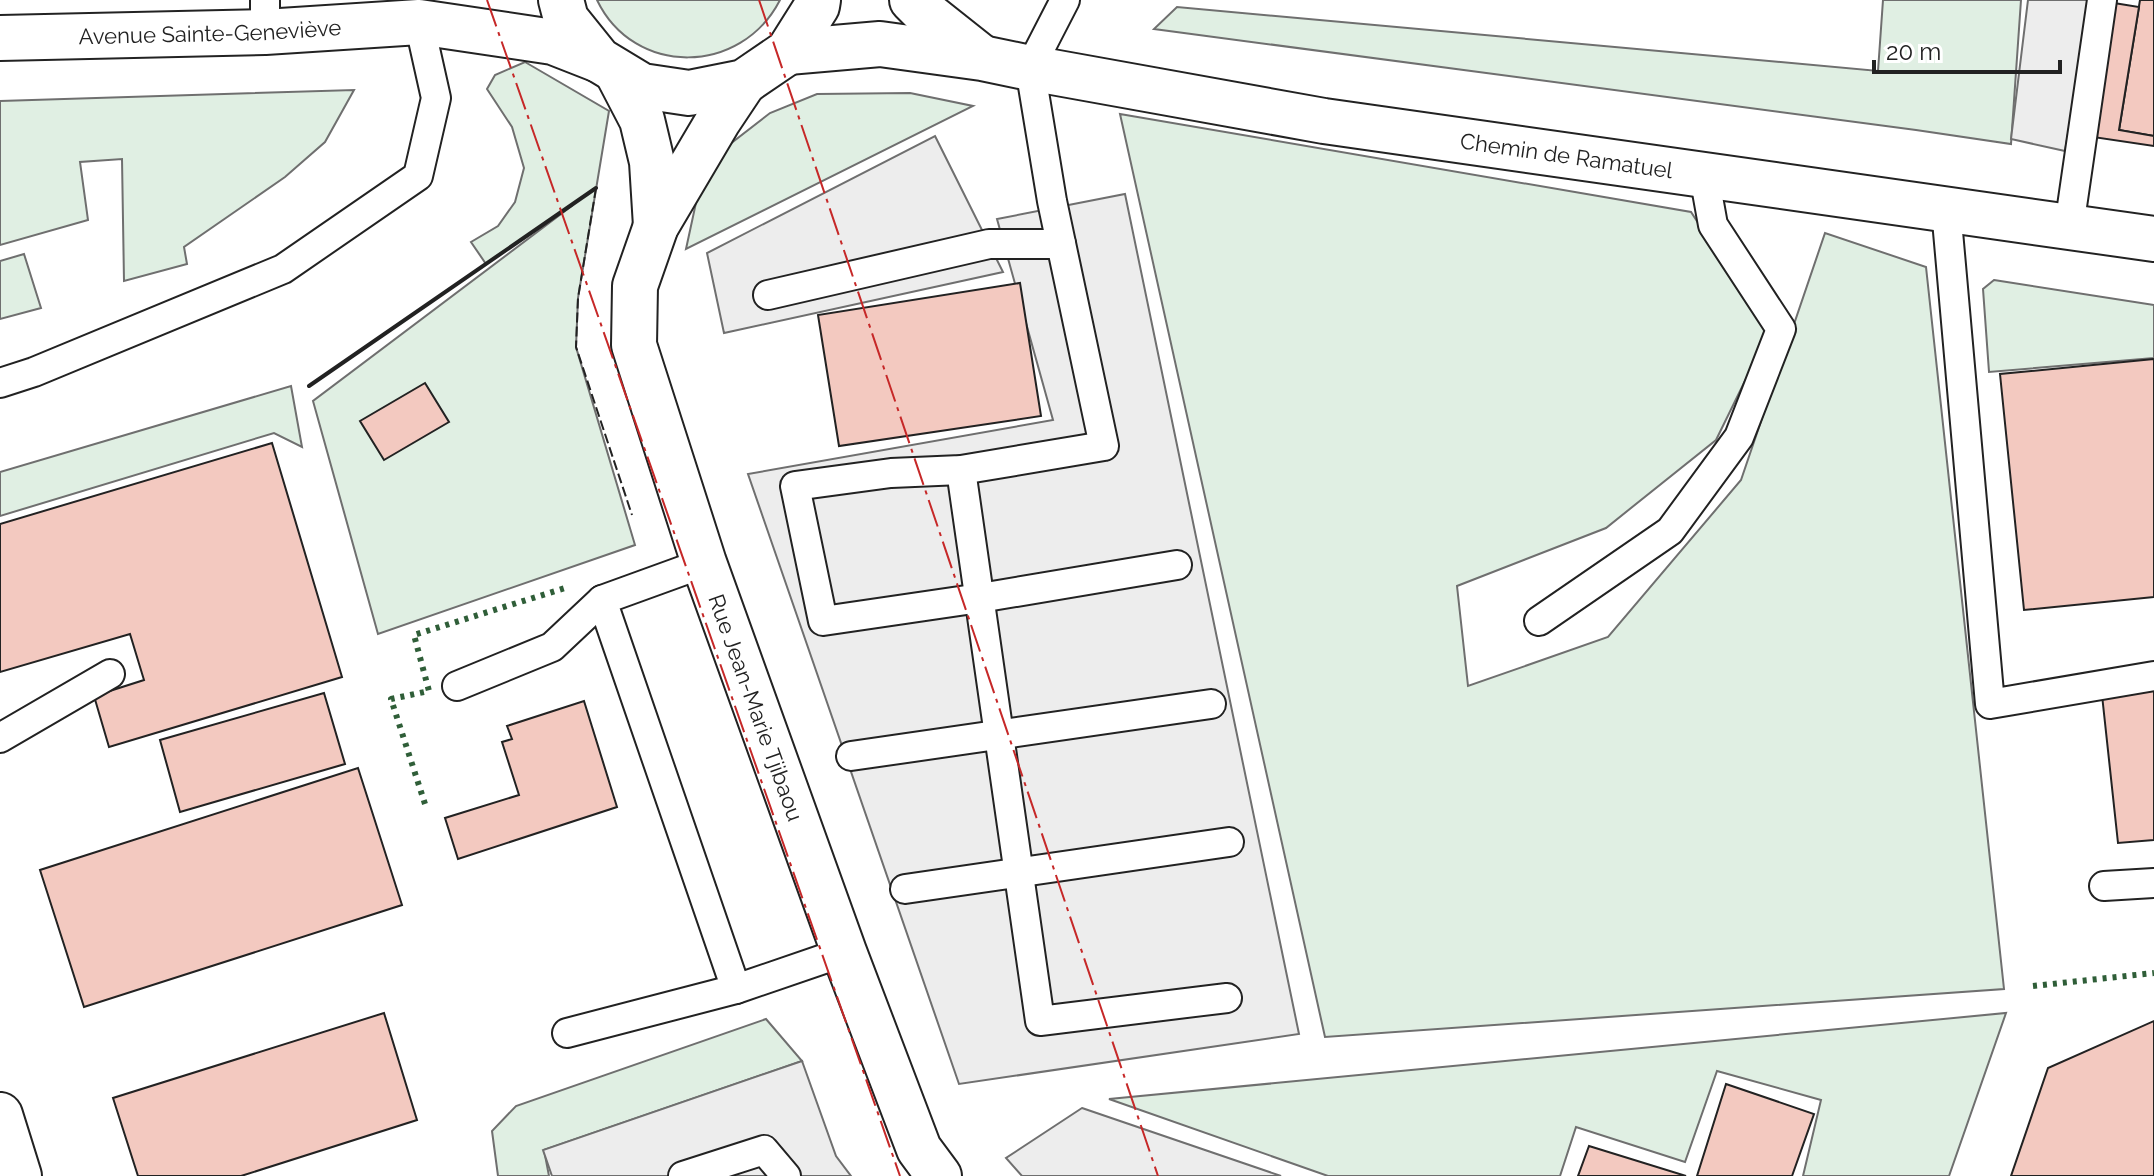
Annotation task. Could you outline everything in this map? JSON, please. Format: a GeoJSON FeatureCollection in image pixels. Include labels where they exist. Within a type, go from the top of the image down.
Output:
{"type":"FeatureCollection","features":[{"type":"Feature","properties":{"kind":"street","name":"Avenue Sainte-Geneviève"},"geometry":{"type":"LineString","coordinates":[[419,22],[457,0]]}},
{"type":"Feature","properties":{"kind":"street","name":"Rue Jean-Marie Tjibaou"},"geometry":{"type":"LineString","coordinates":[[561,0],[566,19],[608,66],[642,120],[652,162],[656,226]]}},
{"type":"Feature","properties":{"kind":"street"},"geometry":{"type":"LineString","coordinates":[[744,82],[788,52],[818,0]]}},
{"type":"Feature","properties":{"kind":"street"},"geometry":{"type":"LineString","coordinates":[[912,0],[982,58]]}},
{"type":"Feature","properties":{"kind":"street","name":"Avenue Sainte-Geneviève"},"geometry":{"type":"LineString","coordinates":[[0,38],[265,16],[419,22],[553,42],[608,66],[642,86],[689,93],[744,82]]}},
{"type":"Feature","properties":{"kind":"street","name":"Chemin de Ramatuel"},"geometry":{"type":"LineString","coordinates":[[788,52],[880,44],[982,58],[1324,121],[2154,239]]}},
{"type":"Feature","properties":{"kind":"street","name":"Rue Jean-Marie Tjibaou"},"geometry":{"type":"LineString","coordinates":[[744,82],[656,226],[635,286],[634,345],[704,563],[844,952],[919,1149],[939,1176]]}},
{"type":"Feature","properties":{"kind":"lane"},"geometry":{"type":"LineString","coordinates":[[1065,0],[1030,68],[1061,244],[1104,446],[961,470],[891,473],[795,486],[823,621],[1177,565]]}},
{"type":"Feature","properties":{"kind":"lane"},"geometry":{"type":"LineString","coordinates":[[2069,227],[2102,0]]}},
{"type":"Feature","properties":{"kind":"lane"},"geometry":{"type":"LineString","coordinates":[[0,383],[34,372],[283,269],[418,176],[436,98],[419,22]]}},
{"type":"Feature","properties":{"kind":"lane"},"geometry":{"type":"LineString","coordinates":[[1539,621],[1670,531],[1739,437],[1781,329],[1713,225],[1704,175]]}},
{"type":"Feature","properties":{"kind":"lane"},"geometry":{"type":"LineString","coordinates":[[1946,209],[1990,704],[2154,676]]}},
{"type":"Feature","properties":{"kind":"lane"},"geometry":{"type":"LineString","coordinates":[[768,295],[989,244],[1061,244]]}},
{"type":"Feature","properties":{"kind":"lane"},"geometry":{"type":"LineString","coordinates":[[961,470],[1040,1021],[1227,998]]}},
{"type":"Feature","properties":{"kind":"lane"},"geometry":{"type":"LineString","coordinates":[[457,686],[552,647],[602,600],[704,563]]}},
{"type":"Feature","properties":{"kind":"lane"},"geometry":{"type":"LineString","coordinates":[[602,600],[736,989]]}},
{"type":"Feature","properties":{"kind":"lane"},"geometry":{"type":"LineString","coordinates":[[0,738],[110,674]]}},
{"type":"Feature","properties":{"kind":"lane"},"geometry":{"type":"LineString","coordinates":[[851,756],[1211,704]]}},
{"type":"Feature","properties":{"kind":"lane"},"geometry":{"type":"LineString","coordinates":[[905,889],[1229,842]]}},
{"type":"Feature","properties":{"kind":"lane"},"geometry":{"type":"LineString","coordinates":[[2104,886],[2154,883]]}},
{"type":"Feature","properties":{"kind":"lane"},"geometry":{"type":"LineString","coordinates":[[567,1033],[736,989],[844,952]]}},
{"type":"Feature","properties":{"kind":"lane"},"geometry":{"type":"LineString","coordinates":[[683,1176],[764,1150],[786,1176]]}},
{"type":"Feature","properties":{"kind":"green space"},"geometry":{"type":"Polygon","coordinates":[[[597,0],[780,0],[762,25],[740,43],[715,54],[688,57],[661,54],[636,43],[614,25],[597,0]]]}},
{"type":"Feature","properties":{"kind":"green space"},"geometry":{"type":"Polygon","coordinates":[[[1883,0],[2021,0],[2011,144],[1154,29],[1177,7],[1878,71],[1883,0]]]}},
{"type":"Feature","properties":{"kind":"green space"},"geometry":{"type":"Polygon","coordinates":[[[525,62],[609,111],[578,298],[576,347],[635,545],[378,634],[313,401],[573,205],[486,264],[471,242],[498,226],[515,202],[524,168],[512,127],[487,89],[495,75],[525,62]]]}},
{"type":"Feature","properties":{"kind":"green space"},"geometry":{"type":"Polygon","coordinates":[[[354,90],[325,142],[285,177],[184,247],[187,264],[124,281],[122,159],[80,162],[88,220],[0,245],[0,101],[354,90]]]}},
{"type":"Feature","properties":{"kind":"green space"},"geometry":{"type":"Polygon","coordinates":[[[910,93],[973,106],[686,249],[697,198],[725,148],[770,113],[817,94],[910,93]]]}},
{"type":"Feature","properties":{"kind":"green space"},"geometry":{"type":"Polygon","coordinates":[[[1120,114],[1691,212],[1769,332],[1716,440],[1606,528],[1457,586],[1468,686],[1608,637],[1741,480],[1825,233],[1926,267],[2004,989],[1325,1037],[1120,114]]]}},
{"type":"Feature","properties":{"kind":"green space"},"geometry":{"type":"Polygon","coordinates":[[[24,254],[41,308],[0,319],[0,261],[24,254]]]}},
{"type":"Feature","properties":{"kind":"green space"},"geometry":{"type":"Polygon","coordinates":[[[1994,280],[2154,305],[2154,358],[1989,372],[1983,289],[1994,280]]]}},
{"type":"Feature","properties":{"kind":"green space"},"geometry":{"type":"Polygon","coordinates":[[[291,386],[302,447],[274,433],[0,516],[0,472],[291,386]]]}},
{"type":"Feature","properties":{"kind":"green space"},"geometry":{"type":"Polygon","coordinates":[[[2006,1013],[1949,1176],[1803,1176],[1821,1100],[1717,1071],[1685,1162],[1576,1127],[1560,1176],[1328,1176],[1109,1099],[2006,1013]]]}},
{"type":"Feature","properties":{"kind":"green space"},"geometry":{"type":"Polygon","coordinates":[[[766,1019],[802,1061],[544,1150],[549,1176],[498,1176],[492,1131],[516,1106],[766,1019]]]}},
{"type":"Feature","properties":{"kind":"shaded area"},"geometry":{"type":"Polygon","coordinates":[[[2028,0],[2091,0],[2065,151],[2011,139],[2028,0]]]}},
{"type":"Feature","properties":{"kind":"shaded area"},"geometry":{"type":"Polygon","coordinates":[[[935,136],[1003,272],[724,333],[707,253],[935,136]]]}},
{"type":"Feature","properties":{"kind":"shaded area"},"geometry":{"type":"Polygon","coordinates":[[[1125,194],[1299,1034],[959,1084],[748,474],[1053,420],[997,219],[1125,194]]]}},
{"type":"Feature","properties":{"kind":"shaded area"},"geometry":{"type":"Polygon","coordinates":[[[802,1061],[836,1156],[851,1176],[552,1176],[543,1150],[802,1061]]]}},
{"type":"Feature","properties":{"kind":"shaded area"},"geometry":{"type":"Polygon","coordinates":[[[1082,1108],[1281,1176],[1022,1176],[1006,1158],[1082,1108]]]}},
{"type":"Feature","properties":{"kind":"building"},"geometry":{"type":"Polygon","coordinates":[[[2140,0],[2154,0],[2154,136],[2119,130],[2140,0]]]}},
{"type":"Feature","properties":{"kind":"building"},"geometry":{"type":"Polygon","coordinates":[[[2114,3],[2139,7],[2119,130],[2154,136],[2154,146],[2093,137],[2114,3]]]}},
{"type":"Feature","properties":{"kind":"building"},"geometry":{"type":"Polygon","coordinates":[[[1020,283],[1041,416],[839,446],[818,315],[1020,283]]]}},
{"type":"Feature","properties":{"kind":"building"},"geometry":{"type":"Polygon","coordinates":[[[2154,359],[2154,597],[2024,610],[2000,374],[2154,359]]]}},
{"type":"Feature","properties":{"kind":"building"},"geometry":{"type":"Polygon","coordinates":[[[425,383],[449,422],[384,460],[360,421],[425,383]]]}},
{"type":"Feature","properties":{"kind":"building"},"geometry":{"type":"Polygon","coordinates":[[[272,443],[342,677],[109,747],[94,696],[144,680],[130,634],[0,672],[0,524],[272,443]]]}},
{"type":"Feature","properties":{"kind":"building"},"geometry":{"type":"Polygon","coordinates":[[[2154,689],[2154,840],[2118,843],[2102,695],[2154,689]]]}},
{"type":"Feature","properties":{"kind":"building"},"geometry":{"type":"Polygon","coordinates":[[[324,693],[345,764],[180,812],[160,740],[324,693]]]}},
{"type":"Feature","properties":{"kind":"building"},"geometry":{"type":"Polygon","coordinates":[[[584,701],[617,807],[458,859],[445,818],[519,795],[502,742],[512,739],[507,726],[584,701]]]}},
{"type":"Feature","properties":{"kind":"building"},"geometry":{"type":"Polygon","coordinates":[[[358,768],[402,905],[84,1007],[40,870],[358,768]]]}},
{"type":"Feature","properties":{"kind":"building"},"geometry":{"type":"Polygon","coordinates":[[[384,1013],[417,1120],[241,1176],[138,1176],[113,1098],[384,1013]]]}},
{"type":"Feature","properties":{"kind":"building"},"geometry":{"type":"Polygon","coordinates":[[[2154,1021],[2154,1176],[2011,1176],[2048,1068],[2154,1021]]]}},
{"type":"Feature","properties":{"kind":"building"},"geometry":{"type":"Polygon","coordinates":[[[1726,1084],[1814,1114],[1792,1176],[1697,1176],[1726,1084]]]}},
{"type":"Feature","properties":{"kind":"building"},"geometry":{"type":"Polygon","coordinates":[[[1589,1146],[1686,1176],[1578,1176],[1589,1146]]]}},
{"type":"Feature","properties":{"kind":"hedge"},"geometry":{"type":"LineString","coordinates":[[425,804],[391,699],[429,691],[414,635],[565,588]]}},
{"type":"Feature","properties":{"kind":"hedge"},"geometry":{"type":"LineString","coordinates":[[2033,986],[2154,973]]}},
{"type":"Feature","properties":{"kind":"fence"},"geometry":{"type":"LineString","coordinates":[[596,188],[578,298],[576,347],[632,515]]}},
{"type":"Feature","properties":{"kind":"wall"},"geometry":{"type":"LineString","coordinates":[[309,386],[596,188]]}},
{"type":"Feature","properties":{"kind":"power"},"geometry":{"type":"LineString","coordinates":[[487,0],[900,1176]]}},
{"type":"Feature","properties":{"kind":"power"},"geometry":{"type":"LineString","coordinates":[[759,0],[1158,1176]]}}]}
